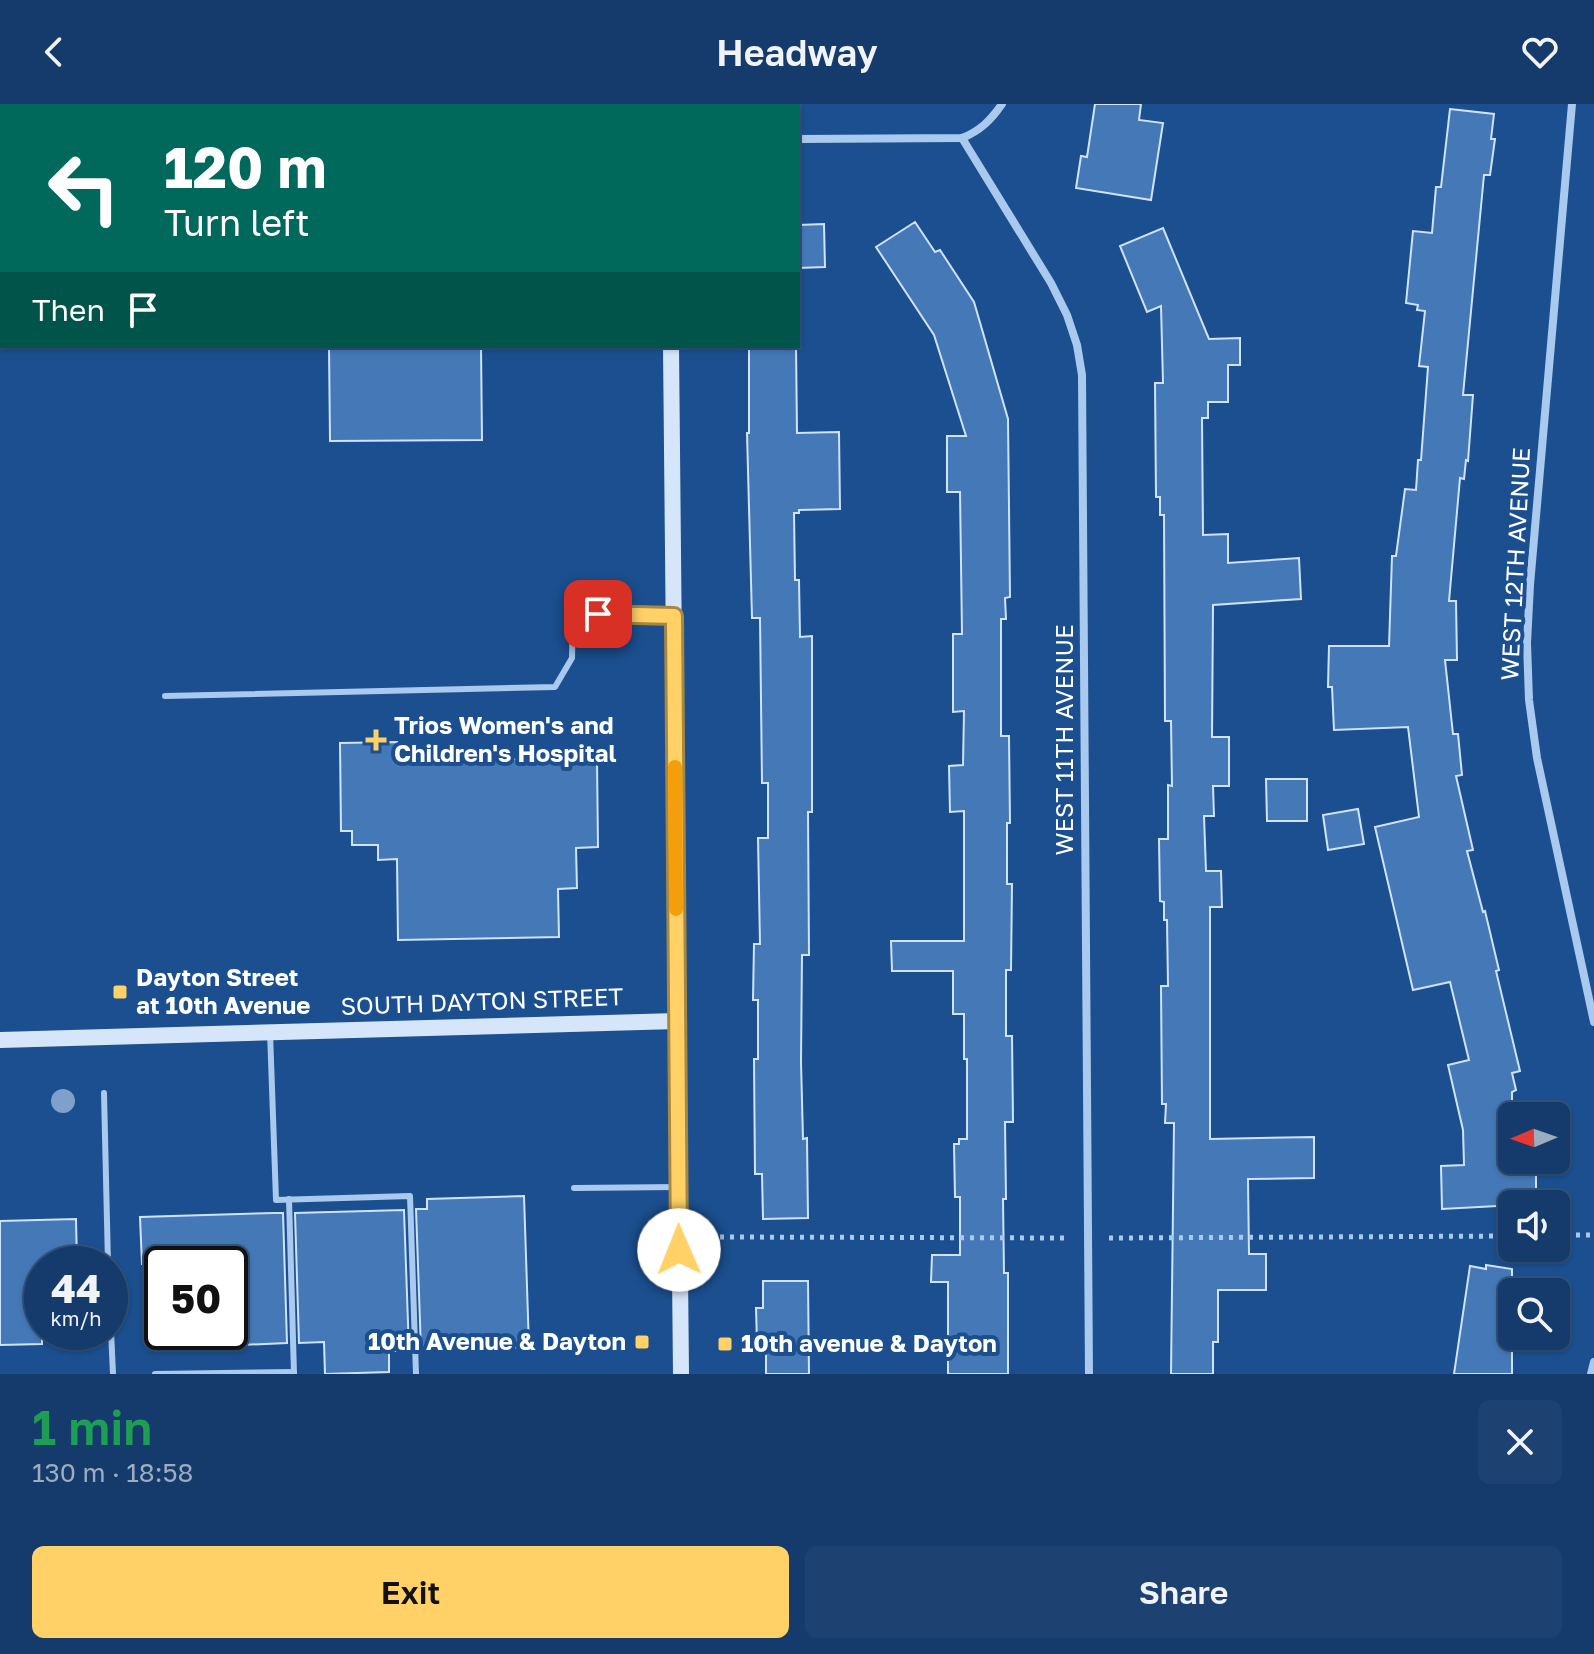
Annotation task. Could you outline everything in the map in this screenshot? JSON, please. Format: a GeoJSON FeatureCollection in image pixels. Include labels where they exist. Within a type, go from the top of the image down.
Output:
{"type":"FeatureCollection","features":[{"type":"Feature","properties":{"kind":"main road"},"geometry":{"type":"LineString","coordinates":[[671,348],[681,1374]]}},
{"type":"Feature","properties":{"kind":"main road","name":"SOUTH DAYTON STREET"},"geometry":{"type":"LineString","coordinates":[[0,1040],[677,1021]]}},
{"type":"Feature","properties":{"kind":"street"},"geometry":{"type":"LineString","coordinates":[[800,139],[962,138],[982,128],[1002,104]]}},
{"type":"Feature","properties":{"kind":"street","name":"WEST 12TH AVENUE"},"geometry":{"type":"LineString","coordinates":[[1572,104],[1527,643],[1529,700],[1537,758],[1594,1022]]}},
{"type":"Feature","properties":{"kind":"street","name":"WEST 11TH AVENUE"},"geometry":{"type":"LineString","coordinates":[[962,138],[1051,283],[1067,315],[1077,345],[1082,375],[1089,1374]]}},
{"type":"Feature","properties":{"kind":"street"},"geometry":{"type":"LineString","coordinates":[[1591,1374],[1594,1362]]}},
{"type":"Feature","properties":{"kind":"lane"},"geometry":{"type":"LineString","coordinates":[[165,696],[555,687],[572,658],[573,613],[674,616]]}},
{"type":"Feature","properties":{"kind":"lane"},"geometry":{"type":"LineString","coordinates":[[270,1032],[276,1200],[410,1196],[416,1374]]}},
{"type":"Feature","properties":{"kind":"lane"},"geometry":{"type":"LineString","coordinates":[[104,1093],[108,1246]]}},
{"type":"Feature","properties":{"kind":"lane"},"geometry":{"type":"LineString","coordinates":[[574,1188],[679,1187]]}},
{"type":"Feature","properties":{"kind":"lane"},"geometry":{"type":"LineString","coordinates":[[155,1374],[294,1373],[289,1199]]}},
{"type":"Feature","properties":{"kind":"lane"},"geometry":{"type":"LineString","coordinates":[[112,1350],[113,1374]]}},
{"type":"Feature","properties":{"kind":"path"},"geometry":{"type":"LineString","coordinates":[[1570,1235],[1594,1235]]}},
{"type":"Feature","properties":{"kind":"path"},"geometry":{"type":"LineString","coordinates":[[720,1237],[1498,1236]]}},
{"type":"Feature","properties":{"kind":"building"},"geometry":{"type":"Polygon","coordinates":[[[1095,104],[1141,104],[1139,120],[1163,123],[1151,200],[1076,188],[1081,156],[1087,157],[1095,104]]]}},
{"type":"Feature","properties":{"kind":"building"},"geometry":{"type":"Polygon","coordinates":[[[1450,109],[1494,114],[1491,139],[1495,139],[1490,175],[1484,175],[1463,395],[1473,395],[1468,461],[1464,479],[1460,478],[1449,601],[1456,601],[1457,660],[1445,660],[1453,734],[1458,734],[1462,775],[1456,776],[1473,850],[1467,851],[1485,911],[1520,1071],[1512,1073],[1516,1090],[1512,1092],[1512,1102],[1498,1102],[1498,1174],[1536,1174],[1536,1190],[1498,1190],[1498,1206],[1442,1209],[1441,1166],[1464,1165],[1463,1130],[1448,1065],[1469,1060],[1450,982],[1413,990],[1375,827],[1419,817],[1408,727],[1334,730],[1332,687],[1328,687],[1329,646],[1389,646],[1392,556],[1396,556],[1405,489],[1416,490],[1428,367],[1419,366],[1425,311],[1417,310],[1418,305],[1406,303],[1413,231],[1432,233],[1436,187],[1441,187],[1450,109]]]}},
{"type":"Feature","properties":{"kind":"building"},"geometry":{"type":"Polygon","coordinates":[[[915,222],[935,252],[940,250],[974,302],[1008,419],[1010,597],[1005,598],[1006,619],[1001,619],[1001,736],[1009,736],[1007,884],[1012,884],[1011,970],[1006,970],[1006,1036],[1012,1036],[1013,1122],[1005,1122],[1006,1199],[1003,1199],[1004,1273],[1008,1273],[1008,1374],[948,1374],[948,1282],[931,1282],[932,1255],[960,1255],[960,1197],[955,1197],[954,1144],[959,1144],[959,1139],[967,1139],[967,1059],[964,1059],[964,1014],[953,1014],[953,971],[892,971],[891,941],[964,941],[964,811],[950,812],[949,766],[963,765],[964,711],[953,712],[953,634],[962,634],[960,492],[947,492],[947,436],[966,436],[934,335],[876,247],[915,222]]]}},
{"type":"Feature","properties":{"kind":"building"},"geometry":{"type":"Polygon","coordinates":[[[824,224],[825,267],[800,268],[800,225],[824,224]]]}},
{"type":"Feature","properties":{"kind":"building"},"geometry":{"type":"Polygon","coordinates":[[[1163,228],[1209,339],[1240,338],[1240,365],[1228,365],[1228,402],[1208,402],[1208,418],[1202,418],[1203,535],[1228,534],[1228,563],[1299,558],[1301,599],[1213,605],[1212,737],[1229,737],[1229,786],[1213,786],[1214,816],[1204,816],[1206,871],[1221,871],[1222,907],[1210,907],[1210,1139],[1314,1137],[1314,1178],[1248,1179],[1249,1254],[1266,1254],[1266,1290],[1218,1290],[1218,1342],[1213,1342],[1213,1374],[1171,1374],[1174,1123],[1165,1123],[1166,1104],[1162,1104],[1161,986],[1168,986],[1167,920],[1164,920],[1164,902],[1160,901],[1159,839],[1168,839],[1168,785],[1172,786],[1171,721],[1165,721],[1164,515],[1160,515],[1160,497],[1156,497],[1155,383],[1163,383],[1161,306],[1147,312],[1120,246],[1163,228]]]}},
{"type":"Feature","properties":{"kind":"building"},"geometry":{"type":"Polygon","coordinates":[[[329,348],[481,348],[482,440],[330,441],[329,348]]]}},
{"type":"Feature","properties":{"kind":"building"},"geometry":{"type":"Polygon","coordinates":[[[749,348],[796,348],[797,433],[839,432],[840,509],[799,510],[799,513],[794,513],[800,637],[812,636],[809,955],[802,955],[801,1062],[803,1139],[807,1138],[808,1218],[763,1219],[762,1174],[755,1174],[754,1059],[758,1059],[758,1000],[753,1000],[754,944],[760,944],[758,838],[768,838],[768,783],[762,783],[760,618],[752,618],[749,348]]]}},
{"type":"Feature","properties":{"kind":"building"},"geometry":{"type":"Polygon","coordinates":[[[397,742],[398,761],[597,758],[598,847],[576,848],[577,888],[558,889],[559,937],[398,940],[397,859],[378,860],[378,845],[352,845],[352,831],[341,831],[340,743],[397,742]]]}},
{"type":"Feature","properties":{"kind":"building"},"geometry":{"type":"Polygon","coordinates":[[[1266,779],[1307,779],[1307,821],[1267,821],[1266,779]]]}},
{"type":"Feature","properties":{"kind":"building"},"geometry":{"type":"Polygon","coordinates":[[[1358,809],[1364,844],[1328,850],[1323,815],[1358,809]]]}},
{"type":"Feature","properties":{"kind":"building"},"geometry":{"type":"Polygon","coordinates":[[[524,1196],[529,1347],[421,1350],[416,1209],[427,1209],[427,1199],[524,1196]]]}},
{"type":"Feature","properties":{"kind":"building"},"geometry":{"type":"Polygon","coordinates":[[[404,1210],[409,1351],[389,1351],[389,1372],[325,1374],[324,1342],[299,1343],[295,1213],[404,1210]]]}},
{"type":"Feature","properties":{"kind":"building"},"geometry":{"type":"Polygon","coordinates":[[[283,1213],[287,1343],[248,1345],[248,1246],[144,1246],[142,1264],[140,1217],[283,1213]]]}},
{"type":"Feature","properties":{"kind":"building"},"geometry":{"type":"Polygon","coordinates":[[[76,1219],[77,1246],[24,1246],[24,1344],[0,1345],[0,1221],[76,1219]]]}},
{"type":"Feature","properties":{"kind":"building"},"geometry":{"type":"Polygon","coordinates":[[[1486,1265],[1512,1269],[1512,1278],[1498,1278],[1498,1350],[1512,1350],[1512,1374],[1454,1374],[1470,1266],[1486,1269],[1486,1265]]]}},
{"type":"Feature","properties":{"kind":"building"},"geometry":{"type":"Polygon","coordinates":[[[763,1281],[808,1281],[809,1374],[766,1374],[766,1342],[757,1343],[756,1308],[763,1308],[763,1281]]]}},
{"type":"Feature","properties":{"kind":"slow traffic"},"geometry":{"type":"LineString","coordinates":[[675,767],[676,909]]}},
{"type":"Feature","properties":{"kind":"place","name":"Trios Women's and Children's Hospital"},"geometry":{"type":"Point","coordinates":[376,740]}},
{"type":"Feature","properties":{"kind":"place","name":"Dayton Street at 10th Avenue"},"geometry":{"type":"Point","coordinates":[120,992]}},
{"type":"Feature","properties":{"kind":"place","name":"10th Avenue & Dayton"},"geometry":{"type":"Point","coordinates":[642,1342]}},
{"type":"Feature","properties":{"kind":"place","name":"10th avenue & Dayton"},"geometry":{"type":"Point","coordinates":[725,1344]}},
{"type":"Feature","properties":{"kind":"route"},"geometry":{"type":"LineString","coordinates":[[598,614],[674,616],[679,1250]]}}]}
